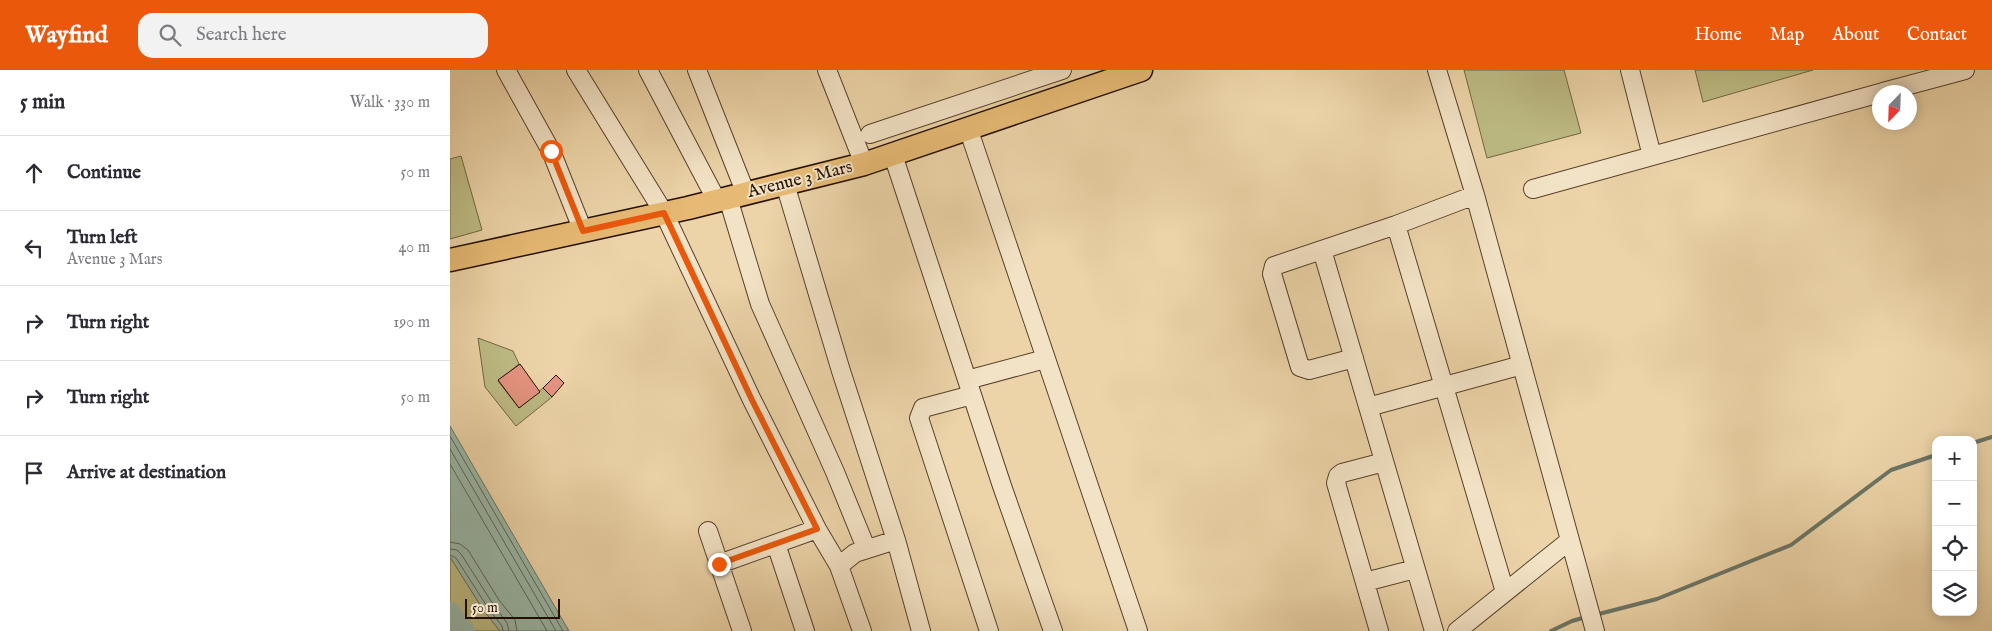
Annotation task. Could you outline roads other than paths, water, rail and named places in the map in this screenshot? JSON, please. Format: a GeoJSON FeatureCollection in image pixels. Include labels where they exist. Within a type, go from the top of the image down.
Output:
{"type":"FeatureCollection","features":[{"type":"Feature","properties":{"kind":"main road","name":"Avenue 3 Mars"},"geometry":{"type":"LineString","coordinates":[[450,260],[664,213],[864,164],[1142,70]]}},
{"type":"Feature","properties":{"kind":"street"},"geometry":{"type":"LineString","coordinates":[[506,70],[551,151],[583,231]]}},
{"type":"Feature","properties":{"kind":"street"},"geometry":{"type":"LineString","coordinates":[[576,70],[664,213],[752,400],[817,529],[839,566],[862,631]]}},
{"type":"Feature","properties":{"kind":"street"},"geometry":{"type":"LineString","coordinates":[[648,70],[730,197]]}},
{"type":"Feature","properties":{"kind":"street"},"geometry":{"type":"LineString","coordinates":[[696,70],[760,304],[835,472],[866,548]]}},
{"type":"Feature","properties":{"kind":"street"},"geometry":{"type":"LineString","coordinates":[[827,70],[864,164]]}},
{"type":"Feature","properties":{"kind":"street"},"geometry":{"type":"LineString","coordinates":[[870,134],[1062,70]]}},
{"type":"Feature","properties":{"kind":"street"},"geometry":{"type":"LineString","coordinates":[[1437,70],[1475,195],[1595,630]]}},
{"type":"Feature","properties":{"kind":"street"},"geometry":{"type":"LineString","coordinates":[[1630,70],[1652,156]]}},
{"type":"Feature","properties":{"kind":"street"},"geometry":{"type":"LineString","coordinates":[[1910,85],[1965,70]]}},
{"type":"Feature","properties":{"kind":"street"},"geometry":{"type":"LineString","coordinates":[[1533,188],[1872,95]]}},
{"type":"Feature","properties":{"kind":"street"},"geometry":{"type":"LineString","coordinates":[[968,128],[1138,631]]}},
{"type":"Feature","properties":{"kind":"street"},"geometry":{"type":"LineString","coordinates":[[893,154],[969,388],[1053,631]]}},
{"type":"Feature","properties":{"kind":"street"},"geometry":{"type":"LineString","coordinates":[[785,184],[841,371],[896,540],[921,631]]}},
{"type":"Feature","properties":{"kind":"street"},"geometry":{"type":"LineString","coordinates":[[1354,358],[1309,370],[1302,369],[1297,362],[1271,272],[1274,266],[1396,225],[1475,195]]}},
{"type":"Feature","properties":{"kind":"street"},"geometry":{"type":"LineString","coordinates":[[1396,225],[1505,592]]}},
{"type":"Feature","properties":{"kind":"street"},"geometry":{"type":"LineString","coordinates":[[1322,250],[1434,631]]}},
{"type":"Feature","properties":{"kind":"street"},"geometry":{"type":"LineString","coordinates":[[990,631],[919,418],[923,408],[1045,359]]}},
{"type":"Feature","properties":{"kind":"street"},"geometry":{"type":"LineString","coordinates":[[1368,407],[1444,388],[1522,365]]}},
{"type":"Feature","properties":{"kind":"street"},"geometry":{"type":"LineString","coordinates":[[1379,631],[1336,487],[1336,479],[1342,473],[1384,462]]}},
{"type":"Feature","properties":{"kind":"street"},"geometry":{"type":"LineString","coordinates":[[719,564],[817,529]]}},
{"type":"Feature","properties":{"kind":"street"},"geometry":{"type":"LineString","coordinates":[[708,531],[742,631]]}},
{"type":"Feature","properties":{"kind":"street"},"geometry":{"type":"LineString","coordinates":[[839,566],[847,558],[866,548],[896,540]]}},
{"type":"Feature","properties":{"kind":"street"},"geometry":{"type":"LineString","coordinates":[[1457,631],[1569,541]]}},
{"type":"Feature","properties":{"kind":"street"},"geometry":{"type":"LineString","coordinates":[[776,544],[805,631]]}},
{"type":"Feature","properties":{"kind":"street"},"geometry":{"type":"LineString","coordinates":[[1365,582],[1415,569]]}},
{"type":"Feature","properties":{"kind":"water"},"geometry":{"type":"Polygon","coordinates":[[[450,426],[569,631],[500,631],[484,611],[450,557],[450,426]]]}},
{"type":"Feature","properties":{"kind":"waterway"},"geometry":{"type":"LineString","coordinates":[[1977,442],[1992,437]]}},
{"type":"Feature","properties":{"kind":"waterway"},"geometry":{"type":"LineString","coordinates":[[1595,615],[1657,599],[1791,545],[1891,470],[1932,456]]}},
{"type":"Feature","properties":{"kind":"waterway"},"geometry":{"type":"LineString","coordinates":[[450,613],[464,631]]}},
{"type":"Feature","properties":{"kind":"waterway"},"geometry":{"type":"LineString","coordinates":[[1551,631],[1586,617]]}}]}
